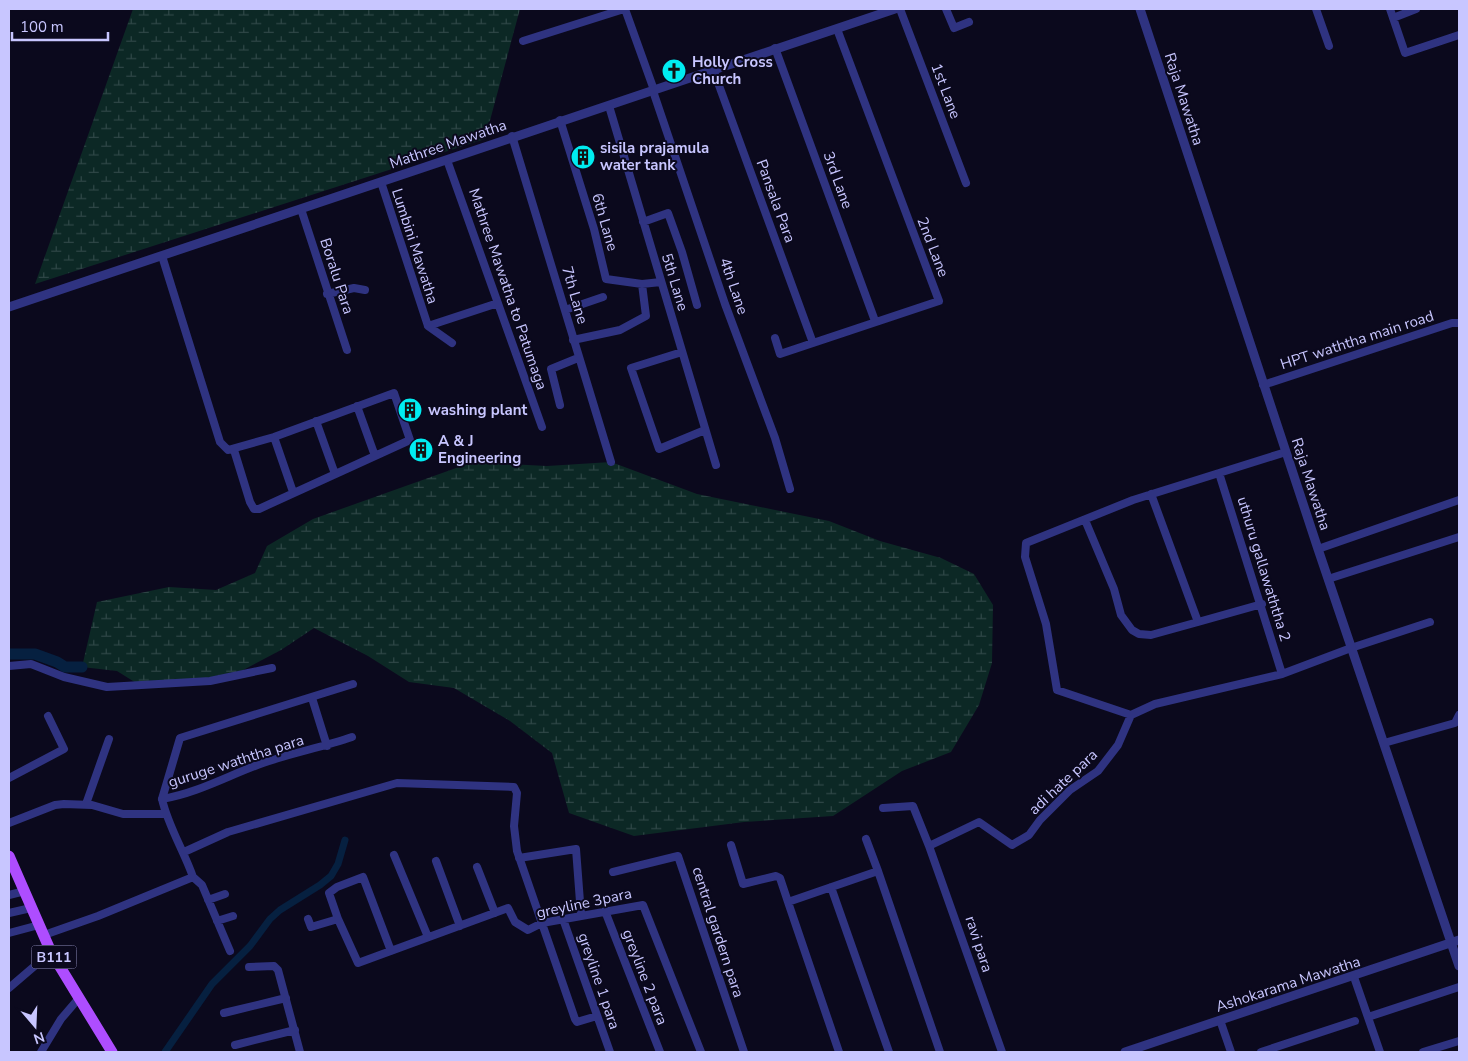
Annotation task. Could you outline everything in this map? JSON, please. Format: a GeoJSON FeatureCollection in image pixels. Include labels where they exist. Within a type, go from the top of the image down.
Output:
{"type":"FeatureCollection","features":[{"type":"Feature","properties":{"kind":"main road","name":"B111"},"geometry":{"type":"LineString","coordinates":[[9,856],[52,952],[112,1052]]}},
{"type":"Feature","properties":{"kind":"street"},"geometry":{"type":"LineString","coordinates":[[523,41],[624,9]]}},
{"type":"Feature","properties":{"kind":"street","name":"4th Lane"},"geometry":{"type":"LineString","coordinates":[[624,9],[654,90],[725,304],[775,438],[790,489]]}},
{"type":"Feature","properties":{"kind":"street","name":"Mathree Mawatha"},"geometry":{"type":"LineString","coordinates":[[9,307],[448,160],[512,136],[609,106],[774,48],[895,9]]}},
{"type":"Feature","properties":{"kind":"street","name":"1st Lane"},"geometry":{"type":"LineString","coordinates":[[900,9],[966,183]]}},
{"type":"Feature","properties":{"kind":"street"},"geometry":{"type":"LineString","coordinates":[[946,9],[954,28],[969,22]]}},
{"type":"Feature","properties":{"kind":"street","name":"Raja Mawatha"},"geometry":{"type":"LineString","coordinates":[[1140,9],[1328,579],[1455,942],[1459,966]]}},
{"type":"Feature","properties":{"kind":"street"},"geometry":{"type":"LineString","coordinates":[[1316,9],[1329,46]]}},
{"type":"Feature","properties":{"kind":"street"},"geometry":{"type":"LineString","coordinates":[[1390,9],[1405,53],[1459,35]]}},
{"type":"Feature","properties":{"kind":"street"},"geometry":{"type":"LineString","coordinates":[[1393,18],[1416,9]]}},
{"type":"Feature","properties":{"kind":"street","name":"2nd Lane"},"geometry":{"type":"LineString","coordinates":[[775,338],[780,354],[939,301],[837,29]]}},
{"type":"Feature","properties":{"kind":"street","name":"3rd Lane"},"geometry":{"type":"LineString","coordinates":[[774,48],[875,321]]}},
{"type":"Feature","properties":{"kind":"street","name":"Pansala Para"},"geometry":{"type":"LineString","coordinates":[[713,69],[813,343]]}},
{"type":"Feature","properties":{"kind":"street","name":"5th Lane"},"geometry":{"type":"LineString","coordinates":[[609,106],[716,465]]}},
{"type":"Feature","properties":{"kind":"street","name":"6th Lane"},"geometry":{"type":"LineString","coordinates":[[560,120],[594,228],[606,279],[642,284],[661,282]]}},
{"type":"Feature","properties":{"kind":"street","name":"7th Lane"},"geometry":{"type":"LineString","coordinates":[[512,136],[611,462]]}},
{"type":"Feature","properties":{"kind":"street","name":"Mathree Mawatha to Patumaga"},"geometry":{"type":"LineString","coordinates":[[448,160],[542,428]]}},
{"type":"Feature","properties":{"kind":"street","name":"Lumbini Mawatha"},"geometry":{"type":"LineString","coordinates":[[381,182],[428,326],[498,302]]}},
{"type":"Feature","properties":{"kind":"street","name":"Boralu Para"},"geometry":{"type":"LineString","coordinates":[[301,209],[327,294],[347,350]]}},
{"type":"Feature","properties":{"kind":"street"},"geometry":{"type":"LineString","coordinates":[[643,222],[668,213],[682,252],[697,305]]}},
{"type":"Feature","properties":{"kind":"street"},"geometry":{"type":"LineString","coordinates":[[162,256],[221,445],[228,450],[234,450],[274,438],[394,393],[410,437],[408,442],[258,509],[254,509],[250,502],[234,450]]}},
{"type":"Feature","properties":{"kind":"street"},"geometry":{"type":"LineString","coordinates":[[573,340],[620,330],[646,316],[642,284]]}},
{"type":"Feature","properties":{"kind":"street"},"geometry":{"type":"LineString","coordinates":[[327,294],[354,288],[366,290]]}},
{"type":"Feature","properties":{"kind":"street"},"geometry":{"type":"LineString","coordinates":[[564,310],[603,297]]}},
{"type":"Feature","properties":{"kind":"street","name":"HPT waththa main road"},"geometry":{"type":"LineString","coordinates":[[1264,385],[1452,323],[1459,323]]}},
{"type":"Feature","properties":{"kind":"street"},"geometry":{"type":"LineString","coordinates":[[428,326],[452,343]]}},
{"type":"Feature","properties":{"kind":"street"},"geometry":{"type":"LineString","coordinates":[[682,352],[632,368],[659,449],[705,430]]}},
{"type":"Feature","properties":{"kind":"street"},"geometry":{"type":"LineString","coordinates":[[560,405],[550,369],[578,358]]}},
{"type":"Feature","properties":{"kind":"street"},"geometry":{"type":"LineString","coordinates":[[357,406],[374,456]]}},
{"type":"Feature","properties":{"kind":"street"},"geometry":{"type":"LineString","coordinates":[[316,421],[335,474]]}},
{"type":"Feature","properties":{"kind":"street"},"geometry":{"type":"LineString","coordinates":[[274,438],[293,492]]}},
{"type":"Feature","properties":{"kind":"street"},"geometry":{"type":"LineString","coordinates":[[1286,452],[1151,494],[1026,543],[1025,557],[1046,624],[1057,690],[1131,714],[1155,704],[1282,674],[1430,622]]}},
{"type":"Feature","properties":{"kind":"street","name":"uthuru gallawaththa 2"},"geometry":{"type":"LineString","coordinates":[[1219,473],[1262,604],[1282,674]]}},
{"type":"Feature","properties":{"kind":"street"},"geometry":{"type":"LineString","coordinates":[[1151,494],[1198,622]]}},
{"type":"Feature","properties":{"kind":"street"},"geometry":{"type":"LineString","coordinates":[[1318,549],[1459,500]]}},
{"type":"Feature","properties":{"kind":"street"},"geometry":{"type":"LineString","coordinates":[[1085,520],[1114,589],[1121,615],[1132,630],[1143,635],[1150,635],[1262,604]]}},
{"type":"Feature","properties":{"kind":"street"},"geometry":{"type":"LineString","coordinates":[[1328,579],[1459,537]]}},
{"type":"Feature","properties":{"kind":"street"},"geometry":{"type":"LineString","coordinates":[[9,666],[31,664],[64,677],[108,687],[210,681],[272,668]]}},
{"type":"Feature","properties":{"kind":"street"},"geometry":{"type":"LineString","coordinates":[[162,799],[180,738],[353,684]]}},
{"type":"Feature","properties":{"kind":"street"},"geometry":{"type":"LineString","coordinates":[[312,698],[327,746]]}},
{"type":"Feature","properties":{"kind":"street","name":"adi hate para"},"geometry":{"type":"LineString","coordinates":[[929,846],[979,822],[1012,845],[1018,843],[1029,835],[1040,820],[1070,790],[1098,771],[1118,745],[1131,714]]}},
{"type":"Feature","properties":{"kind":"street"},"geometry":{"type":"LineString","coordinates":[[1384,743],[1455,723],[1459,715]]}},
{"type":"Feature","properties":{"kind":"street"},"geometry":{"type":"LineString","coordinates":[[9,778],[64,749],[48,716]]}},
{"type":"Feature","properties":{"kind":"street","name":"guruge waththa para"},"geometry":{"type":"LineString","coordinates":[[230,951],[202,885],[193,878],[184,852],[165,814],[162,799],[176,797],[222,781],[263,763],[327,746],[352,737]]}},
{"type":"Feature","properties":{"kind":"street"},"geometry":{"type":"LineString","coordinates":[[86,804],[109,739]]}},
{"type":"Feature","properties":{"kind":"street"},"geometry":{"type":"LineString","coordinates":[[184,852],[228,832],[397,783],[514,787],[517,793],[514,826],[519,858],[577,1022],[597,1016]]}},
{"type":"Feature","properties":{"kind":"street"},"geometry":{"type":"LineString","coordinates":[[9,823],[54,805],[86,804],[122,814],[165,814]]}},
{"type":"Feature","properties":{"kind":"street"},"geometry":{"type":"LineString","coordinates":[[883,808],[914,806],[929,846]]}},
{"type":"Feature","properties":{"kind":"street"},"geometry":{"type":"LineString","coordinates":[[866,839],[940,1052]]}},
{"type":"Feature","properties":{"kind":"street"},"geometry":{"type":"LineString","coordinates":[[731,845],[743,884],[776,876],[780,878],[838,1052]]}},
{"type":"Feature","properties":{"kind":"street","name":"ravi para"},"geometry":{"type":"LineString","coordinates":[[929,846],[1002,1052]]}},
{"type":"Feature","properties":{"kind":"street"},"geometry":{"type":"LineString","coordinates":[[519,858],[576,849],[581,915]]}},
{"type":"Feature","properties":{"kind":"street"},"geometry":{"type":"LineString","coordinates":[[394,855],[428,937]]}},
{"type":"Feature","properties":{"kind":"street","name":"central gardern para"},"geometry":{"type":"LineString","coordinates":[[613,872],[678,856],[744,1052]]}},
{"type":"Feature","properties":{"kind":"street"},"geometry":{"type":"LineString","coordinates":[[436,861],[460,926]]}},
{"type":"Feature","properties":{"kind":"street"},"geometry":{"type":"LineString","coordinates":[[391,951],[363,877],[329,893],[358,963],[391,951],[428,937],[495,913],[477,867]]}},
{"type":"Feature","properties":{"kind":"street"},"geometry":{"type":"LineString","coordinates":[[788,902],[878,871]]}},
{"type":"Feature","properties":{"kind":"street"},"geometry":{"type":"LineString","coordinates":[[9,934],[42,930],[193,878]]}},
{"type":"Feature","properties":{"kind":"street"},"geometry":{"type":"LineString","coordinates":[[831,887],[889,1052]]}},
{"type":"Feature","properties":{"kind":"street"},"geometry":{"type":"LineString","coordinates":[[9,895],[25,891]]}},
{"type":"Feature","properties":{"kind":"street"},"geometry":{"type":"LineString","coordinates":[[208,900],[225,894]]}},
{"type":"Feature","properties":{"kind":"street","name":"greyline 3para"},"geometry":{"type":"LineString","coordinates":[[495,913],[508,908],[515,922],[528,930],[542,923],[644,905],[701,1052]]}},
{"type":"Feature","properties":{"kind":"street"},"geometry":{"type":"LineString","coordinates":[[9,913],[31,908]]}},
{"type":"Feature","properties":{"kind":"street","name":"greyline 2 para"},"geometry":{"type":"LineString","coordinates":[[605,911],[660,1052]]}},
{"type":"Feature","properties":{"kind":"street"},"geometry":{"type":"LineString","coordinates":[[217,922],[233,916]]}},
{"type":"Feature","properties":{"kind":"street"},"geometry":{"type":"LineString","coordinates":[[308,919],[311,927],[338,918]]}},
{"type":"Feature","properties":{"kind":"street","name":"greyline 1 para"},"geometry":{"type":"LineString","coordinates":[[563,919],[610,1052]]}},
{"type":"Feature","properties":{"kind":"street","name":"Ashokarama Mawatha"},"geometry":{"type":"LineString","coordinates":[[1125,1052],[1455,942]]}},
{"type":"Feature","properties":{"kind":"street"},"geometry":{"type":"LineString","coordinates":[[9,988],[52,952]]}},
{"type":"Feature","properties":{"kind":"street"},"geometry":{"type":"LineString","coordinates":[[249,968],[274,966],[280,974],[300,1052]]}},
{"type":"Feature","properties":{"kind":"street"},"geometry":{"type":"LineString","coordinates":[[1354,977],[1380,1052]]}},
{"type":"Feature","properties":{"kind":"street"},"geometry":{"type":"LineString","coordinates":[[1368,1017],[1459,987]]}},
{"type":"Feature","properties":{"kind":"street"},"geometry":{"type":"LineString","coordinates":[[41,1052],[61,1019],[79,998]]}},
{"type":"Feature","properties":{"kind":"street"},"geometry":{"type":"LineString","coordinates":[[224,1013],[286,998]]}},
{"type":"Feature","properties":{"kind":"street"},"geometry":{"type":"LineString","coordinates":[[1220,1020],[1231,1052]]}},
{"type":"Feature","properties":{"kind":"street"},"geometry":{"type":"LineString","coordinates":[[1261,1052],[1355,1021]]}},
{"type":"Feature","properties":{"kind":"street"},"geometry":{"type":"LineString","coordinates":[[235,1045],[294,1030]]}},
{"type":"Feature","properties":{"kind":"street"},"geometry":{"type":"LineString","coordinates":[[1423,1052],[1459,1041]]}},
{"type":"Feature","properties":{"kind":"green space"},"geometry":{"type":"Polygon","coordinates":[[[133,9],[520,9],[485,139],[35,284],[133,9]]]}},
{"type":"Feature","properties":{"kind":"green space"},"geometry":{"type":"Polygon","coordinates":[[[473,462],[547,466],[611,462],[697,494],[829,521],[880,541],[941,558],[974,574],[993,605],[992,663],[979,705],[951,752],[902,771],[833,816],[744,822],[634,836],[569,813],[552,753],[510,721],[454,688],[409,682],[368,656],[314,628],[281,650],[228,678],[141,686],[117,671],[82,667],[97,602],[169,587],[216,590],[255,573],[267,546],[313,519],[473,462]]]}},
{"type":"Feature","properties":{"kind":"waterway"},"geometry":{"type":"LineString","coordinates":[[9,654],[35,654],[65,667],[82,667]]}},
{"type":"Feature","properties":{"kind":"waterway"},"geometry":{"type":"LineString","coordinates":[[165,1052],[212,984],[250,946],[270,919],[280,910],[331,876],[338,864],[345,840]]}},
{"type":"Feature","properties":{"kind":"place","name":"Holly Cross Church"},"geometry":{"type":"Point","coordinates":[674,71]}},
{"type":"Feature","properties":{"kind":"place","name":"sisila prajamula water tank"},"geometry":{"type":"Point","coordinates":[583,157]}},
{"type":"Feature","properties":{"kind":"place","name":"washing plant"},"geometry":{"type":"Point","coordinates":[410,410]}},
{"type":"Feature","properties":{"kind":"place","name":"A & J Engineering"},"geometry":{"type":"Point","coordinates":[421,450]}}]}
